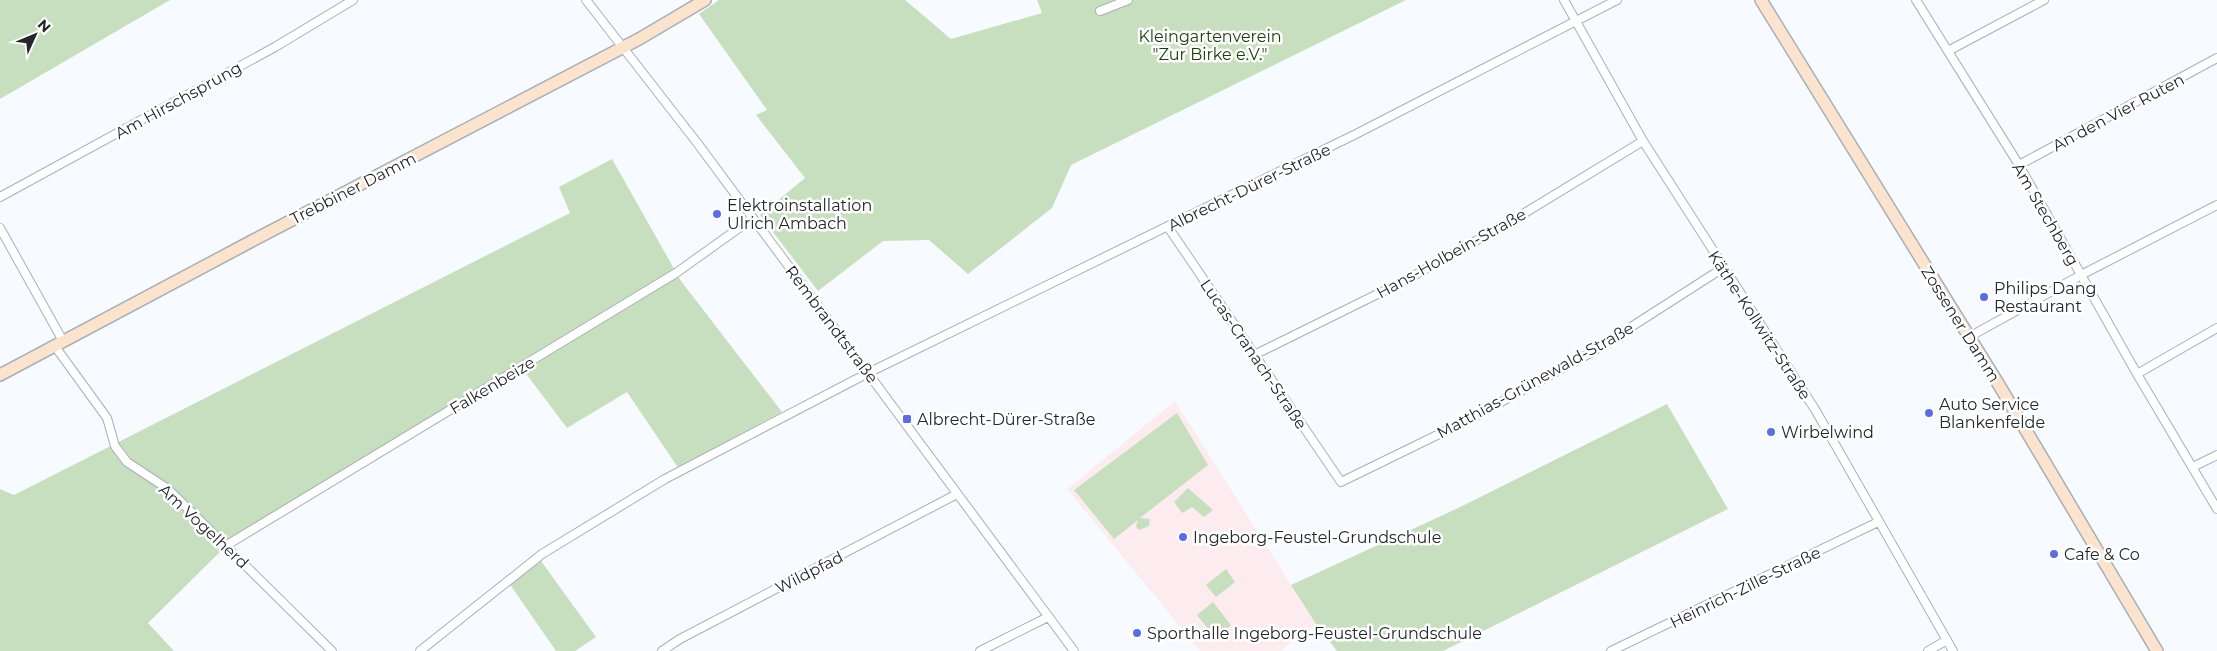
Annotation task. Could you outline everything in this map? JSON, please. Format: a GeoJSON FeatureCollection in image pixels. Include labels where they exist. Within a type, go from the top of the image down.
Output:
{"type":"FeatureCollection","features":[{"type":"Feature","properties":{"kind":"main road","name":"Trebbiner Damm"},"geometry":{"type":"LineString","coordinates":[[0,375],[623,48],[706,0]]}},
{"type":"Feature","properties":{"kind":"main road","name":"Zossener Damm"},"geometry":{"type":"LineString","coordinates":[[1761,0],[1969,338],[2157,651]]}},
{"type":"Feature","properties":{"kind":"street","name":"Am Hirschsprung"},"geometry":{"type":"LineString","coordinates":[[0,197],[266,52],[353,0]]}},
{"type":"Feature","properties":{"kind":"street","name":"Rembrandtstraße"},"geometry":{"type":"LineString","coordinates":[[586,0],[753,218],[1074,651]]}},
{"type":"Feature","properties":{"kind":"street"},"geometry":{"type":"LineString","coordinates":[[1100,11],[1128,0]]}},
{"type":"Feature","properties":{"kind":"street","name":"Käthe-Kollwitz-Straße"},"geometry":{"type":"LineString","coordinates":[[1564,0],[1643,140],[1816,411],[1953,651]]}},
{"type":"Feature","properties":{"kind":"street","name":"Albrecht-Dürer-Straße"},"geometry":{"type":"LineString","coordinates":[[420,651],[542,554],[665,479],[868,373],[1168,227],[1617,0]]}},
{"type":"Feature","properties":{"kind":"street","name":"Am Stechberg"},"geometry":{"type":"LineString","coordinates":[[1916,0],[2018,165],[2137,374],[2217,509]]}},
{"type":"Feature","properties":{"kind":"street"},"geometry":{"type":"LineString","coordinates":[[1948,51],[2044,0]]}},
{"type":"Feature","properties":{"kind":"street","name":"An den Vier Ruten"},"geometry":{"type":"LineString","coordinates":[[2018,165],[2217,58]]}},
{"type":"Feature","properties":{"kind":"street","name":"Hans-Holbein-Straße"},"geometry":{"type":"LineString","coordinates":[[1254,355],[1406,280],[1513,220],[1643,140]]}},
{"type":"Feature","properties":{"kind":"street"},"geometry":{"type":"LineString","coordinates":[[1969,338],[2081,275],[2217,205]]}},
{"type":"Feature","properties":{"kind":"street","name":"Falkenbeize"},"geometry":{"type":"LineString","coordinates":[[227,546],[676,273],[753,218]]}},
{"type":"Feature","properties":{"kind":"street","name":"Lucas-Cranach-Straße"},"geometry":{"type":"LineString","coordinates":[[1168,227],[1341,482]]}},
{"type":"Feature","properties":{"kind":"street"},"geometry":{"type":"LineString","coordinates":[[0,228],[58,343]]}},
{"type":"Feature","properties":{"kind":"street","name":"Matthias-Grünewald-Straße"},"geometry":{"type":"LineString","coordinates":[[1341,482],[1472,418],[1592,352],[1723,268]]}},
{"type":"Feature","properties":{"kind":"street"},"geometry":{"type":"LineString","coordinates":[[2137,374],[2217,328]]}},
{"type":"Feature","properties":{"kind":"street","name":"Am Vogelherd"},"geometry":{"type":"LineString","coordinates":[[58,343],[107,418],[115,446],[127,462],[168,489],[332,651]]}},
{"type":"Feature","properties":{"kind":"street"},"geometry":{"type":"LineString","coordinates":[[2193,468],[2217,455]]}},
{"type":"Feature","properties":{"kind":"street","name":"Wildpfad"},"geometry":{"type":"LineString","coordinates":[[662,651],[680,639],[957,494]]}},
{"type":"Feature","properties":{"kind":"street","name":"Heinrich-Zille-Straße"},"geometry":{"type":"LineString","coordinates":[[1612,651],[1878,522]]}},
{"type":"Feature","properties":{"kind":"street"},"geometry":{"type":"LineString","coordinates":[[980,651],[1048,617]]}},
{"type":"Feature","properties":{"kind":"street"},"geometry":{"type":"LineString","coordinates":[[1928,651],[1947,640]]}},
{"type":"Feature","properties":{"kind":"shaded area","name":"Ingeborg-Feustel-Grundschule"},"geometry":{"type":"Polygon","coordinates":[[[1175,401],[1316,624],[1280,651],[1200,651],[1067,489],[1175,401]]]}},
{"type":"Feature","properties":{"kind":"green space"},"geometry":{"type":"Polygon","coordinates":[[[0,0],[170,0],[0,99],[0,0]]]}},
{"type":"Feature","properties":{"kind":"green space","name":"Kleingartenverein \"Zur Birke e.V.\""},"geometry":{"type":"Polygon","coordinates":[[[719,0],[905,0],[951,39],[1042,13],[1037,0],[1406,0],[1071,165],[1052,208],[968,274],[929,240],[883,241],[818,291],[760,215],[805,178],[756,115],[767,110],[699,14],[719,0]]]}},
{"type":"Feature","properties":{"kind":"green space"},"geometry":{"type":"Polygon","coordinates":[[[612,159],[681,281],[782,412],[679,469],[627,392],[567,428],[524,371],[227,545],[148,623],[174,651],[0,651],[0,489],[14,495],[570,213],[559,187],[612,159]]]}},
{"type":"Feature","properties":{"kind":"green space"},"geometry":{"type":"Polygon","coordinates":[[[1667,404],[1728,509],[1443,651],[1337,651],[1316,624],[1291,585],[1454,510],[1667,404]]]}},
{"type":"Feature","properties":{"kind":"green space"},"geometry":{"type":"Polygon","coordinates":[[[1177,413],[1208,465],[1140,518],[1150,519],[1149,526],[1139,530],[1136,527],[1138,520],[1114,539],[1074,490],[1177,413]]]}},
{"type":"Feature","properties":{"kind":"green space"},"geometry":{"type":"Polygon","coordinates":[[[1188,488],[1213,510],[1204,517],[1192,507],[1182,513],[1174,502],[1188,488]]]}},
{"type":"Feature","properties":{"kind":"green space"},"geometry":{"type":"Polygon","coordinates":[[[541,561],[596,637],[575,651],[556,651],[509,583],[541,561]]]}},
{"type":"Feature","properties":{"kind":"green space"},"geometry":{"type":"Polygon","coordinates":[[[1226,569],[1235,582],[1216,597],[1206,585],[1226,569]]]}},
{"type":"Feature","properties":{"kind":"green space"},"geometry":{"type":"Polygon","coordinates":[[[1213,602],[1231,625],[1215,638],[1197,615],[1213,602]]]}},
{"type":"Feature","properties":{"kind":"place","name":"Elektroinstallation Ulrich Ambach"},"geometry":{"type":"Point","coordinates":[717,214]}},
{"type":"Feature","properties":{"kind":"place","name":"Philips Dang Restaurant"},"geometry":{"type":"Point","coordinates":[1984,297]}},
{"type":"Feature","properties":{"kind":"place","name":"Auto Service Blankenfelde"},"geometry":{"type":"Point","coordinates":[1929,413]}},
{"type":"Feature","properties":{"kind":"place","name":"Albrecht-Dürer-Straße"},"geometry":{"type":"Point","coordinates":[907,419]}},
{"type":"Feature","properties":{"kind":"place","name":"Wirbelwind"},"geometry":{"type":"Point","coordinates":[1771,432]}},
{"type":"Feature","properties":{"kind":"place","name":"Ingeborg-Feustel-Grundschule"},"geometry":{"type":"Point","coordinates":[1183,537]}},
{"type":"Feature","properties":{"kind":"place","name":"Cafe & Co"},"geometry":{"type":"Point","coordinates":[2054,554]}},
{"type":"Feature","properties":{"kind":"place","name":"Sporthalle Ingeborg-Feustel-Grundschule"},"geometry":{"type":"Point","coordinates":[1137,633]}}]}
